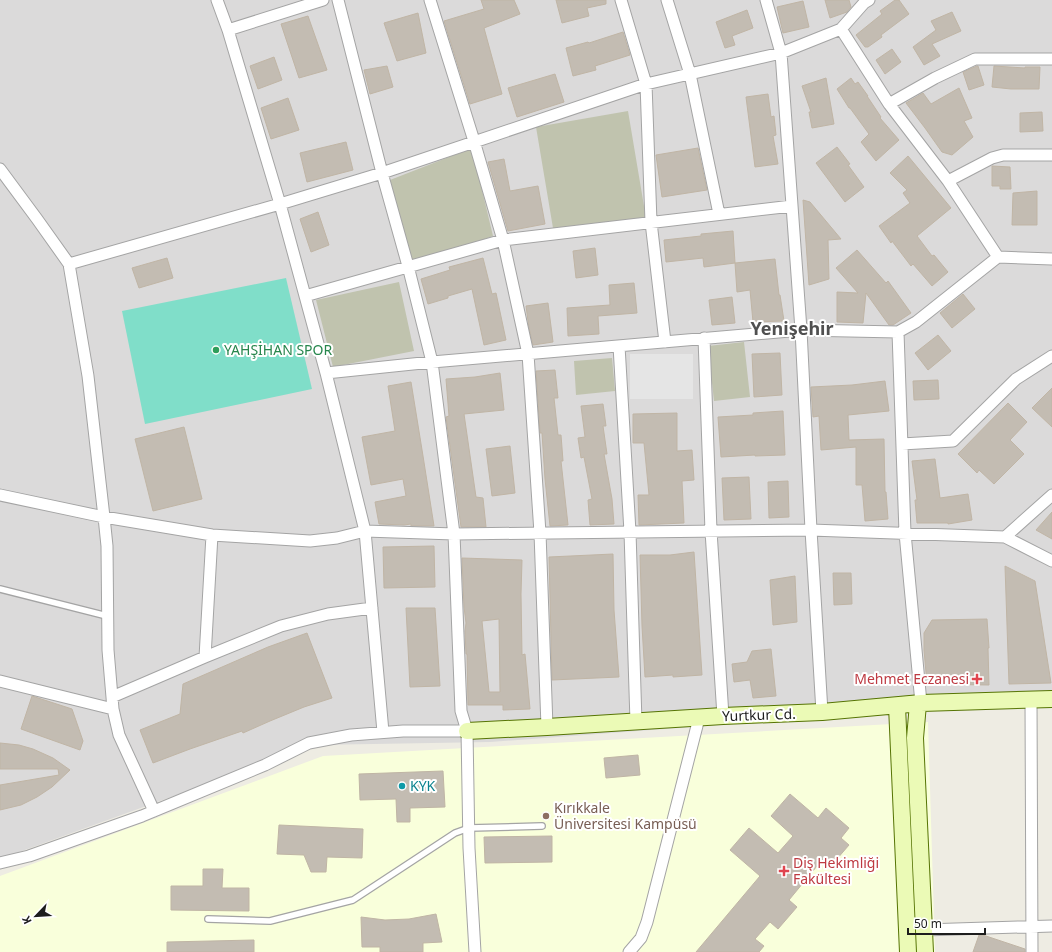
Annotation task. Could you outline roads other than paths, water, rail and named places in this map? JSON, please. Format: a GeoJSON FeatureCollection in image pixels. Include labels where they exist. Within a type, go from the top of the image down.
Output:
{"type":"FeatureCollection","features":[{"type":"Feature","properties":{"kind":"street"},"geometry":{"type":"LineString","coordinates":[[217,0],[228,30],[280,204],[326,373],[365,531],[383,732]]}},
{"type":"Feature","properties":{"kind":"street"},"geometry":{"type":"LineString","coordinates":[[228,30],[323,0]]}},
{"type":"Feature","properties":{"kind":"street"},"geometry":{"type":"LineString","coordinates":[[338,0],[432,362],[454,534],[461,710],[467,731],[469,828],[475,952]]}},
{"type":"Feature","properties":{"kind":"street"},"geometry":{"type":"LineString","coordinates":[[430,0],[503,240],[528,354],[540,533],[546,727]]}},
{"type":"Feature","properties":{"kind":"street"},"geometry":{"type":"LineString","coordinates":[[621,0],[646,84],[651,222],[665,342]]}},
{"type":"Feature","properties":{"kind":"street"},"geometry":{"type":"LineString","coordinates":[[667,0],[690,74],[719,214]]}},
{"type":"Feature","properties":{"kind":"street"},"geometry":{"type":"LineString","coordinates":[[766,0],[781,53],[801,330],[822,712]]}},
{"type":"Feature","properties":{"kind":"street"},"geometry":{"type":"LineString","coordinates":[[69,264],[280,204],[382,173],[646,84],[781,53],[841,29],[865,1]]}},
{"type":"Feature","properties":{"kind":"street"},"geometry":{"type":"LineString","coordinates":[[841,29],[889,104],[948,181],[998,258]]}},
{"type":"Feature","properties":{"kind":"street"},"geometry":{"type":"LineString","coordinates":[[889,104],[935,78],[975,59],[1052,59]]}},
{"type":"Feature","properties":{"kind":"street"},"geometry":{"type":"LineString","coordinates":[[948,181],[992,158],[1004,155],[1052,155]]}},
{"type":"Feature","properties":{"kind":"street"},"geometry":{"type":"LineString","coordinates":[[0,169],[69,264],[88,376],[107,546],[108,650],[113,709],[119,735],[154,811]]}},
{"type":"Feature","properties":{"kind":"street"},"geometry":{"type":"LineString","coordinates":[[305,296],[503,240],[792,206]]}},
{"type":"Feature","properties":{"kind":"street"},"geometry":{"type":"LineString","coordinates":[[326,373],[432,362],[801,330],[898,332],[916,322],[998,258],[1052,259]]}},
{"type":"Feature","properties":{"kind":"street"},"geometry":{"type":"LineString","coordinates":[[898,332],[905,533],[920,704],[915,738],[925,952]]}},
{"type":"Feature","properties":{"kind":"street"},"geometry":{"type":"LineString","coordinates":[[704,338],[711,531],[723,716]]}},
{"type":"Feature","properties":{"kind":"street"},"geometry":{"type":"LineString","coordinates":[[619,346],[630,532],[636,722]]}},
{"type":"Feature","properties":{"kind":"street"},"geometry":{"type":"LineString","coordinates":[[902,444],[953,441],[1016,379],[1050,361]]}},
{"type":"Feature","properties":{"kind":"street"},"geometry":{"type":"LineString","coordinates":[[0,495],[104,517],[212,535],[310,541],[337,538],[365,531],[454,534],[811,530],[1005,537],[1052,561]]}},
{"type":"Feature","properties":{"kind":"street"},"geometry":{"type":"LineString","coordinates":[[1005,537],[1052,495]]}},
{"type":"Feature","properties":{"kind":"street"},"geometry":{"type":"LineString","coordinates":[[205,657],[212,535]]}},
{"type":"Feature","properties":{"kind":"street"},"geometry":{"type":"LineString","coordinates":[[112,697],[281,626],[328,614],[372,608]]}},
{"type":"Feature","properties":{"kind":"street"},"geometry":{"type":"LineString","coordinates":[[0,681],[113,709]]}},
{"type":"Feature","properties":{"kind":"street"},"geometry":{"type":"LineString","coordinates":[[1031,699],[1032,952]]}},
{"type":"Feature","properties":{"kind":"street","name":"Yurtkur Cd."},"geometry":{"type":"LineString","coordinates":[[467,731],[723,716],[822,712],[920,704],[1052,699]]}},
{"type":"Feature","properties":{"kind":"street"},"geometry":{"type":"LineString","coordinates":[[897,706],[908,952]]}},
{"type":"Feature","properties":{"kind":"street"},"geometry":{"type":"LineString","coordinates":[[629,952],[641,938],[647,922],[699,718]]}},
{"type":"Feature","properties":{"kind":"street"},"geometry":{"type":"LineString","coordinates":[[0,863],[29,856],[154,811],[265,765],[309,743],[351,735],[383,732],[467,731]]}},
{"type":"Feature","properties":{"kind":"street"},"geometry":{"type":"LineString","coordinates":[[924,930],[1052,926]]}},
{"type":"Feature","properties":{"kind":"lane"},"geometry":{"type":"LineString","coordinates":[[0,589],[108,616]]}},
{"type":"Feature","properties":{"kind":"lane"},"geometry":{"type":"LineString","coordinates":[[208,920],[270,921],[353,900],[455,833],[469,828],[542,826]]}},
{"type":"Feature","properties":{"kind":"place","name":"YAHŞİHAN SPOR"},"geometry":{"type":"Point","coordinates":[216,350]}},
{"type":"Feature","properties":{"kind":"place","name":"Mehmet Eczanesi"},"geometry":{"type":"Point","coordinates":[977,679]}},
{"type":"Feature","properties":{"kind":"place","name":"KYK"},"geometry":{"type":"Point","coordinates":[402,786]}},
{"type":"Feature","properties":{"kind":"place","name":"Kırıkkale Üniversitesi Kampüsü"},"geometry":{"type":"Point","coordinates":[546,816]}},
{"type":"Feature","properties":{"kind":"place","name":"Diş Hekimliği Fakültesi"},"geometry":{"type":"Point","coordinates":[784,871]}},
{"type":"Feature","properties":{"kind":"district","name":"Yenişehir"},"geometry":{"type":"Point","coordinates":[792,329]}}]}
